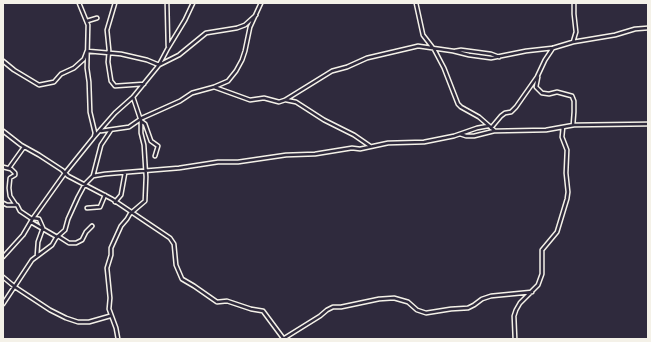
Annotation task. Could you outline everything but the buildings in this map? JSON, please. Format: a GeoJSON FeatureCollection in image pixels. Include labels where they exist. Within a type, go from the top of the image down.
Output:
{"type":"FeatureCollection","features":[{"type":"Feature","properties":{"kind":"street"},"geometry":{"type":"LineString","coordinates":[[79,3],[82,13],[87,21],[89,32],[86,68],[89,82],[89,106],[95,133],[94,137]]}},
{"type":"Feature","properties":{"kind":"street"},"geometry":{"type":"LineString","coordinates":[[115,3],[107,30],[109,52],[108,67],[111,81],[113,85],[120,86],[144,84]]}},
{"type":"Feature","properties":{"kind":"street"},"geometry":{"type":"LineString","coordinates":[[168,3],[168,48]]}},
{"type":"Feature","properties":{"kind":"street"},"geometry":{"type":"LineString","coordinates":[[3,258],[23,235],[65,173],[94,137],[115,113],[133,97],[159,66],[193,3]]}},
{"type":"Feature","properties":{"kind":"street"},"geometry":{"type":"LineString","coordinates":[[100,131],[129,127],[140,120],[180,101],[194,92],[214,87],[228,81],[236,71],[245,51],[250,26],[261,3]]}},
{"type":"Feature","properties":{"kind":"street"},"geometry":{"type":"LineString","coordinates":[[416,3],[423,35],[433,48],[444,68],[458,104],[479,117],[495,131]]}},
{"type":"Feature","properties":{"kind":"street"},"geometry":{"type":"LineString","coordinates":[[573,42],[576,32],[574,3]]}},
{"type":"Feature","properties":{"kind":"street"},"geometry":{"type":"LineString","coordinates":[[159,66],[179,55],[206,33],[237,28],[245,25],[256,15]]}},
{"type":"Feature","properties":{"kind":"street"},"geometry":{"type":"LineString","coordinates":[[87,21],[96,18]]}},
{"type":"Feature","properties":{"kind":"street"},"geometry":{"type":"LineString","coordinates":[[214,87],[251,100],[264,98],[276,102],[285,100],[324,78],[330,72],[347,67],[367,58],[418,46],[488,58],[553,48],[573,42],[615,35],[635,29],[648,28]]}},
{"type":"Feature","properties":{"kind":"street"},"geometry":{"type":"LineString","coordinates":[[553,48],[545,60],[538,77],[536,87],[542,93],[549,94],[558,92],[572,96],[574,106],[573,125]]}},
{"type":"Feature","properties":{"kind":"street"},"geometry":{"type":"LineString","coordinates":[[87,51],[109,52],[142,58],[159,66]]}},
{"type":"Feature","properties":{"kind":"street"},"geometry":{"type":"LineString","coordinates":[[3,61],[35,84],[41,85],[54,82],[61,74],[73,68],[84,59],[87,51]]}},
{"type":"Feature","properties":{"kind":"street"},"geometry":{"type":"LineString","coordinates":[[93,176],[179,168],[218,162],[241,161],[286,155],[315,154],[352,148],[360,149],[396,142],[424,142],[460,134],[477,128],[489,127],[504,114],[514,110],[538,77]]}},
{"type":"Feature","properties":{"kind":"street"},"geometry":{"type":"LineString","coordinates":[[118,339],[108,305],[110,298],[107,268],[111,255],[111,248],[121,226],[131,212],[145,201],[144,145],[140,120],[133,97]]}},
{"type":"Feature","properties":{"kind":"street"},"geometry":{"type":"LineString","coordinates":[[285,100],[296,102],[324,120],[354,135],[370,146]]}},
{"type":"Feature","properties":{"kind":"street"},"geometry":{"type":"LineString","coordinates":[[140,120],[145,124],[151,141],[158,146],[155,156]]}},
{"type":"Feature","properties":{"kind":"street"},"geometry":{"type":"LineString","coordinates":[[460,134],[474,136],[495,131],[546,130],[573,125],[648,124]]}},
{"type":"Feature","properties":{"kind":"street"},"geometry":{"type":"LineString","coordinates":[[515,339],[514,316],[516,310],[520,303],[538,285],[541,279],[542,250],[558,228],[568,195],[566,173],[567,150],[562,137],[563,128]]}},
{"type":"Feature","properties":{"kind":"street"},"geometry":{"type":"LineString","coordinates":[[3,304],[32,261],[52,245],[58,236],[65,230],[72,208],[85,184],[93,176],[101,146],[111,130]]}},
{"type":"Feature","properties":{"kind":"street"},"geometry":{"type":"LineString","coordinates":[[3,131],[10,138],[62,170],[69,177],[105,195],[172,241],[174,244],[176,265],[182,279],[218,302],[227,301],[263,311],[283,339],[333,307],[342,307],[379,299],[394,298],[408,302],[417,310],[426,313],[468,308],[482,299],[491,296],[532,292]]}},
{"type":"Feature","properties":{"kind":"street"},"geometry":{"type":"LineString","coordinates":[[9,169],[24,147]]}},
{"type":"Feature","properties":{"kind":"street"},"geometry":{"type":"LineString","coordinates":[[3,167],[13,170],[15,173],[15,175],[10,178],[10,197],[20,211],[43,228],[70,244],[82,240],[86,232],[92,226]]}},
{"type":"Feature","properties":{"kind":"street"},"geometry":{"type":"LineString","coordinates":[[116,202],[121,195],[125,173]]}},
{"type":"Feature","properties":{"kind":"street"},"geometry":{"type":"LineString","coordinates":[[87,208],[100,207],[105,195]]}},
{"type":"Feature","properties":{"kind":"street"},"geometry":{"type":"LineString","coordinates":[[3,203],[6,205],[16,205]]}},
{"type":"Feature","properties":{"kind":"street"},"geometry":{"type":"LineString","coordinates":[[32,220],[39,219],[43,228],[38,242],[37,256]]}},
{"type":"Feature","properties":{"kind":"street"},"geometry":{"type":"LineString","coordinates":[[3,277],[15,287],[50,310],[73,321],[89,322],[110,316]]}}]}
